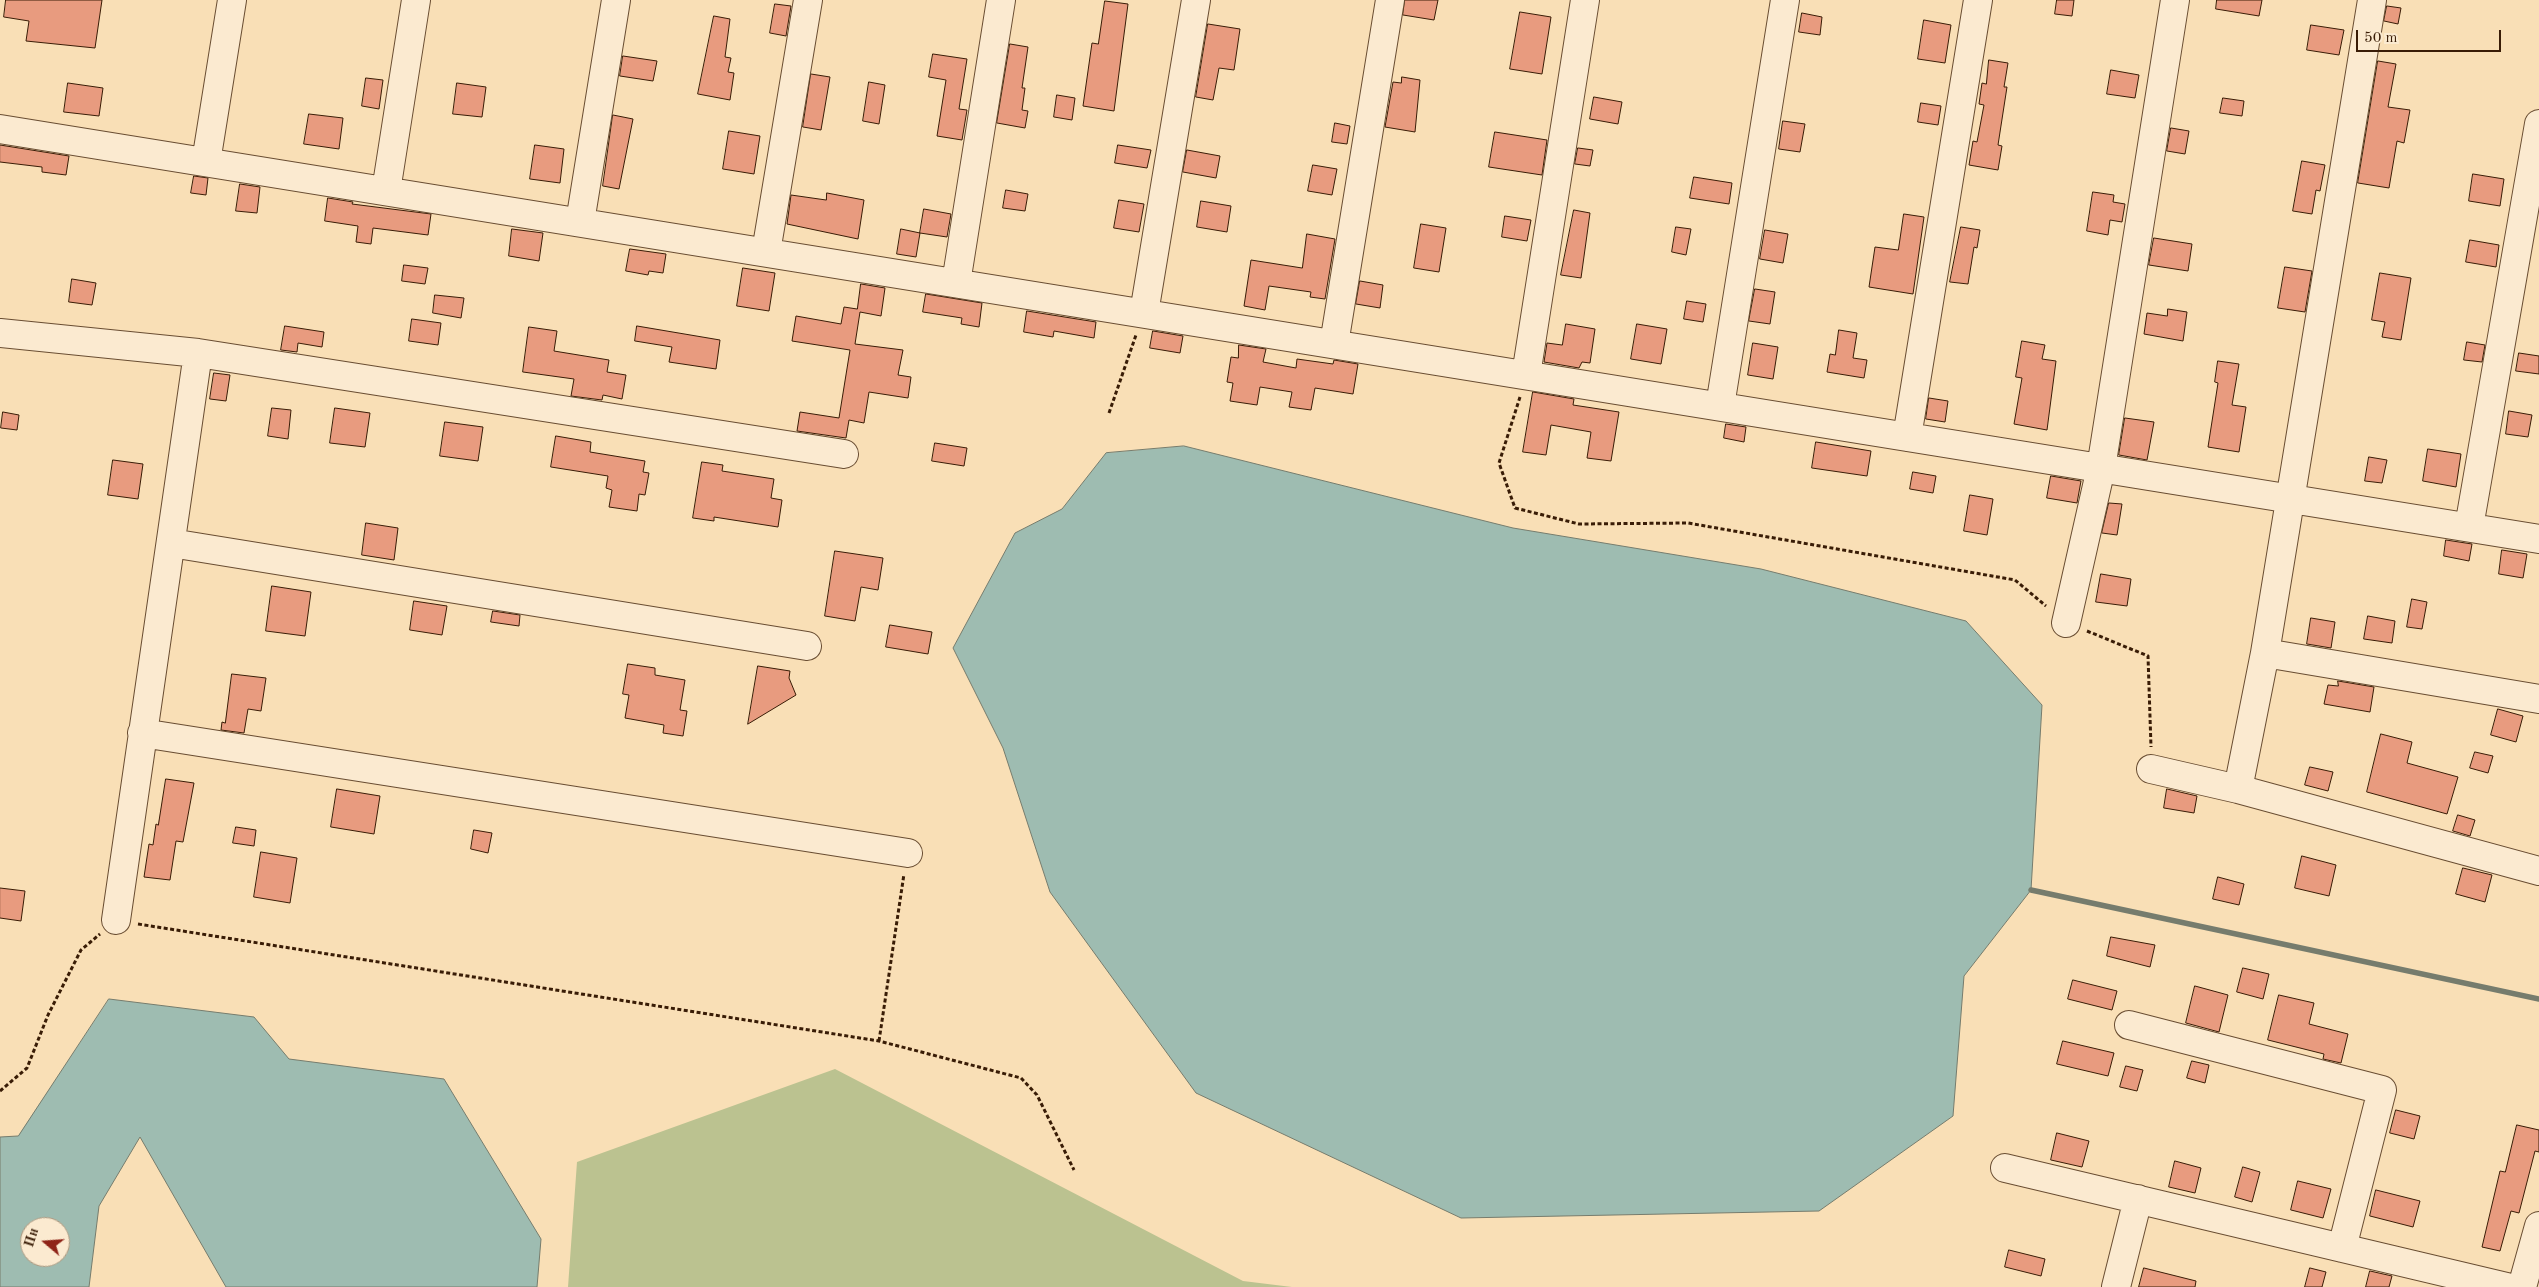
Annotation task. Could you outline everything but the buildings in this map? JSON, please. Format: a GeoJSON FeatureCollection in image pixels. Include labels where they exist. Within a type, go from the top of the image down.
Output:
{"type":"FeatureCollection","features":[{"type":"Feature","properties":{"kind":"street"},"geometry":{"type":"LineString","coordinates":[[206,162],[232,0]]}},
{"type":"Feature","properties":{"kind":"street"},"geometry":{"type":"LineString","coordinates":[[386,191],[416,0]]}},
{"type":"Feature","properties":{"kind":"street"},"geometry":{"type":"LineString","coordinates":[[580,222],[616,0]]}},
{"type":"Feature","properties":{"kind":"street"},"geometry":{"type":"LineString","coordinates":[[766,252],[808,0]]}},
{"type":"Feature","properties":{"kind":"street"},"geometry":{"type":"LineString","coordinates":[[956,283],[1002,0]]}},
{"type":"Feature","properties":{"kind":"street"},"geometry":{"type":"LineString","coordinates":[[1144,313],[1196,0]]}},
{"type":"Feature","properties":{"kind":"street"},"geometry":{"type":"LineString","coordinates":[[1334,344],[1390,0]]}},
{"type":"Feature","properties":{"kind":"street"},"geometry":{"type":"LineString","coordinates":[[1526,375],[1585,0]]}},
{"type":"Feature","properties":{"kind":"street"},"geometry":{"type":"LineString","coordinates":[[1720,406],[1785,0]]}},
{"type":"Feature","properties":{"kind":"street"},"geometry":{"type":"LineString","coordinates":[[1907,436],[1978,0]]}},
{"type":"Feature","properties":{"kind":"street"},"geometry":{"type":"LineString","coordinates":[[2066,623],[2100,468],[2175,0]]}},
{"type":"Feature","properties":{"kind":"street"},"geometry":{"type":"LineString","coordinates":[[2238,789],[2266,653],[2372,0]]}},
{"type":"Feature","properties":{"kind":"street"},"geometry":{"type":"LineString","coordinates":[[2469,528],[2539,124]]}},
{"type":"Feature","properties":{"kind":"street"},"geometry":{"type":"LineString","coordinates":[[0,129],[2539,539]]}},
{"type":"Feature","properties":{"kind":"street"},"geometry":{"type":"LineString","coordinates":[[0,333],[198,353],[844,454]]}},
{"type":"Feature","properties":{"kind":"street"},"geometry":{"type":"LineString","coordinates":[[116,920],[198,353]]}},
{"type":"Feature","properties":{"kind":"street"},"geometry":{"type":"LineString","coordinates":[[171,543],[807,646]]}},
{"type":"Feature","properties":{"kind":"street"},"geometry":{"type":"LineString","coordinates":[[2266,653],[2539,700]]}},
{"type":"Feature","properties":{"kind":"street"},"geometry":{"type":"LineString","coordinates":[[142,732],[908,853]]}},
{"type":"Feature","properties":{"kind":"street"},"geometry":{"type":"LineString","coordinates":[[2151,769],[2238,789],[2539,871]]}},
{"type":"Feature","properties":{"kind":"street"},"geometry":{"type":"LineString","coordinates":[[2129,1025],[2382,1090],[2342,1248]]}},
{"type":"Feature","properties":{"kind":"street"},"geometry":{"type":"LineString","coordinates":[[2005,1168],[2507,1287]]}},
{"type":"Feature","properties":{"kind":"street"},"geometry":{"type":"LineString","coordinates":[[2116,1287],[2138,1199]]}},
{"type":"Feature","properties":{"kind":"street"},"geometry":{"type":"LineString","coordinates":[[2522,1287],[2539,1226]]}},
{"type":"Feature","properties":{"kind":"path"},"geometry":{"type":"LineString","coordinates":[[1109,413],[1144,313]]}},
{"type":"Feature","properties":{"kind":"path"},"geometry":{"type":"LineString","coordinates":[[1526,375],[1499,463],[1515,508],[1579,524],[1688,524],[2015,580],[2066,623],[2148,656],[2151,769]]}},
{"type":"Feature","properties":{"kind":"path"},"geometry":{"type":"LineString","coordinates":[[879,1041],[908,853]]}},
{"type":"Feature","properties":{"kind":"path"},"geometry":{"type":"LineString","coordinates":[[0,1091],[27,1068],[48,1016],[81,950],[116,920],[879,1041],[1021,1078],[1036,1095],[1074,1170]]}},
{"type":"Feature","properties":{"kind":"green space"},"geometry":{"type":"Polygon","coordinates":[[[835,1069],[1243,1281],[1292,1287],[568,1287],[577,1162],[835,1069]]]}},
{"type":"Feature","properties":{"kind":"water"},"geometry":{"type":"Polygon","coordinates":[[[1184,446],[1513,528],[1761,569],[1966,621],[2042,705],[2031,890],[1964,976],[1953,1116],[1819,1211],[1461,1218],[1196,1093],[1050,892],[1003,748],[953,648],[1015,533],[1062,509],[1106,453],[1184,446]]]}},
{"type":"Feature","properties":{"kind":"water"},"geometry":{"type":"Polygon","coordinates":[[[109,999],[254,1017],[289,1059],[444,1079],[541,1239],[537,1287],[226,1287],[140,1137],[99,1206],[89,1287],[0,1287],[0,1137],[18,1136],[109,999]]]}},
{"type":"Feature","properties":{"kind":"waterway"},"geometry":{"type":"LineString","coordinates":[[2031,890],[2539,999]]}}]}
